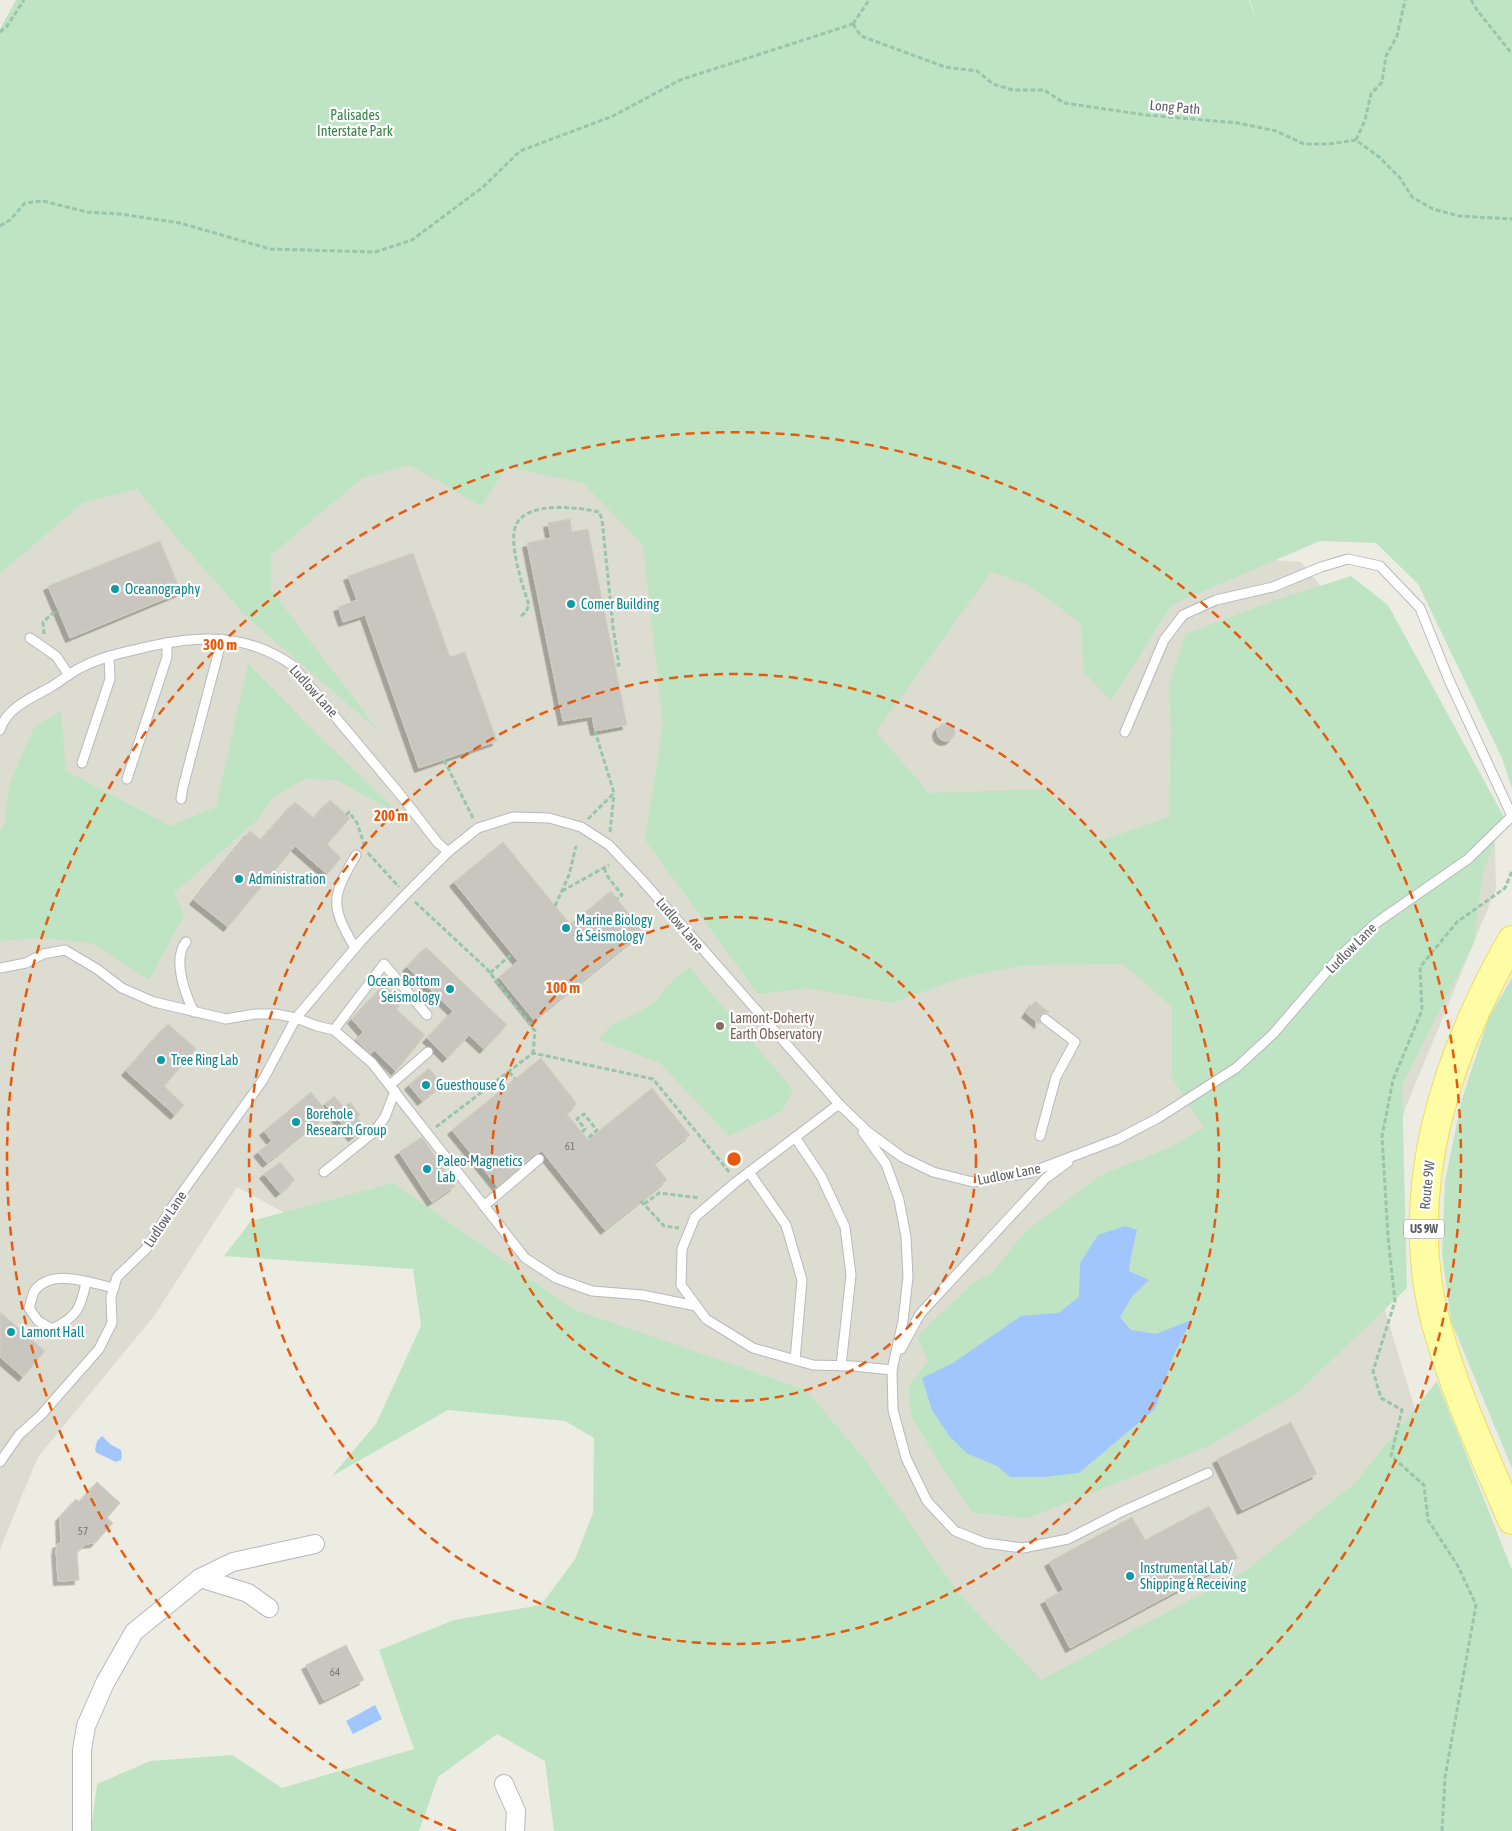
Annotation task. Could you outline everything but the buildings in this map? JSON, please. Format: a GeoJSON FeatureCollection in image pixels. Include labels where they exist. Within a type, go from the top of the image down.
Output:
{"type":"FeatureCollection","features":[{"type":"Feature","properties":{"kind":"main road","name":"Route 9W"},"geometry":{"type":"LineString","coordinates":[[1512,940],[1476,1008],[1446,1086],[1430,1153],[1426,1185],[1424,1231],[1430,1293],[1441,1342],[1461,1397],[1512,1520]]}},
{"type":"Feature","properties":{"kind":"street"},"geometry":{"type":"LineString","coordinates":[[82,1831],[82,1750],[86,1726],[105,1683],[134,1632],[200,1578],[233,1562],[315,1544]]}},
{"type":"Feature","properties":{"kind":"street"},"geometry":{"type":"LineString","coordinates":[[200,1578],[248,1593],[269,1608]]}},
{"type":"Feature","properties":{"kind":"street"},"geometry":{"type":"LineString","coordinates":[[504,1784],[516,1811],[515,1831]]}},
{"type":"Feature","properties":{"kind":"lane"},"geometry":{"type":"LineString","coordinates":[[1125,732],[1164,640],[1183,615],[1216,600],[1273,587],[1321,567],[1348,559],[1380,566],[1420,608],[1449,680],[1512,816]]}},
{"type":"Feature","properties":{"kind":"lane"},"geometry":{"type":"LineString","coordinates":[[30,638],[56,656],[69,675]]}},
{"type":"Feature","properties":{"kind":"lane","name":"Ludlow Lane"},"geometry":{"type":"LineString","coordinates":[[0,730],[2,724],[17,707],[78,668],[109,656],[185,639],[222,639],[264,650],[279,656],[292,665],[399,793],[437,842],[448,852]]}},
{"type":"Feature","properties":{"kind":"lane"},"geometry":{"type":"LineString","coordinates":[[181,799],[222,639]]}},
{"type":"Feature","properties":{"kind":"lane"},"geometry":{"type":"LineString","coordinates":[[127,779],[167,657],[167,642]]}},
{"type":"Feature","properties":{"kind":"lane"},"geometry":{"type":"LineString","coordinates":[[82,763],[110,679],[109,656]]}},
{"type":"Feature","properties":{"kind":"lane","name":"Ludlow Lane"},"geometry":{"type":"LineString","coordinates":[[0,1462],[19,1435],[41,1415],[99,1349],[112,1323],[111,1297],[117,1277],[146,1249],[174,1204],[263,1080],[296,1018],[355,948],[406,894],[448,852],[478,828],[513,817],[549,818],[581,827],[609,845],[642,880],[838,1104],[868,1132],[902,1157],[933,1172],[973,1182],[1030,1173],[1118,1139],[1158,1118],[1236,1068],[1273,1034],[1340,956],[1376,923],[1468,859],[1512,816]]}},
{"type":"Feature","properties":{"kind":"lane"},"geometry":{"type":"LineString","coordinates":[[355,948],[341,924],[336,907],[338,889],[356,855]]}},
{"type":"Feature","properties":{"kind":"lane"},"geometry":{"type":"LineString","coordinates":[[186,942],[183,946],[180,960],[185,989],[194,1012]]}},
{"type":"Feature","properties":{"kind":"lane"},"geometry":{"type":"LineString","coordinates":[[0,968],[26,963],[43,954],[65,950],[97,969],[122,988],[154,1002],[226,1018],[255,1014],[276,1014],[334,1030],[372,1063],[393,1088],[525,1258],[556,1278],[592,1291],[642,1295],[696,1306]]}},
{"type":"Feature","properties":{"kind":"lane"},"geometry":{"type":"LineString","coordinates":[[334,1030],[384,964],[427,1015]]}},
{"type":"Feature","properties":{"kind":"lane"},"geometry":{"type":"LineString","coordinates":[[1040,1136],[1056,1077],[1075,1042],[1045,1019]]}},
{"type":"Feature","properties":{"kind":"lane"},"geometry":{"type":"LineString","coordinates":[[324,1172],[374,1132],[385,1117],[393,1088],[428,1052]]}},
{"type":"Feature","properties":{"kind":"lane"},"geometry":{"type":"LineString","coordinates":[[892,1370],[813,1365],[753,1348],[706,1319],[681,1285],[682,1249],[695,1217],[736,1182],[838,1104],[866,1134],[886,1164],[899,1200],[906,1237],[908,1278],[892,1370],[893,1410],[906,1458],[926,1501],[955,1530],[985,1543],[1023,1548],[1068,1539],[1121,1512],[1208,1473]]}},
{"type":"Feature","properties":{"kind":"lane"},"geometry":{"type":"LineString","coordinates":[[795,1137],[821,1176],[845,1227],[851,1275],[841,1366]]}},
{"type":"Feature","properties":{"kind":"lane"},"geometry":{"type":"LineString","coordinates":[[892,1370],[904,1341],[920,1314],[1046,1178],[1076,1156]]}},
{"type":"Feature","properties":{"kind":"lane"},"geometry":{"type":"LineString","coordinates":[[484,1206],[538,1159]]}},
{"type":"Feature","properties":{"kind":"lane"},"geometry":{"type":"LineString","coordinates":[[749,1172],[786,1225],[802,1280],[795,1360]]}},
{"type":"Feature","properties":{"kind":"lane"},"geometry":{"type":"LineString","coordinates":[[86,1282],[82,1303],[75,1314],[67,1322],[52,1330],[38,1321],[29,1308],[34,1291],[47,1280],[60,1278],[86,1282],[114,1288]]}},
{"type":"Feature","properties":{"kind":"path"},"geometry":{"type":"LineString","coordinates":[[0,32],[7,26],[24,0]]}},
{"type":"Feature","properties":{"kind":"path"},"geometry":{"type":"LineString","coordinates":[[0,226],[10,220],[25,203],[43,201],[87,212],[120,214],[180,223],[270,249],[375,252],[412,240],[483,186],[520,151],[613,116],[680,80],[853,24],[869,0]]}},
{"type":"Feature","properties":{"kind":"path"},"geometry":{"type":"LineString","coordinates":[[1405,0],[1397,36],[1386,56],[1382,82],[1370,94],[1365,120],[1356,140],[1379,157],[1400,178],[1412,197],[1433,209],[1459,216],[1512,219]]}},
{"type":"Feature","properties":{"kind":"path"},"geometry":{"type":"LineString","coordinates":[[1471,0],[1512,54]]}},
{"type":"Feature","properties":{"kind":"path","name":"Long Path"},"geometry":{"type":"LineString","coordinates":[[853,24],[861,36],[945,67],[977,71],[992,84],[1013,90],[1044,90],[1064,102],[1146,115],[1238,123],[1276,132],[1304,144],[1329,144],[1356,140]]}},
{"type":"Feature","properties":{"kind":"path"},"geometry":{"type":"LineString","coordinates":[[521,616],[530,605],[514,545],[515,526],[522,517],[548,508],[587,509],[599,512],[602,518],[613,628],[619,665],[615,665]]}},
{"type":"Feature","properties":{"kind":"path"},"geometry":{"type":"LineString","coordinates":[[46,640],[43,622],[52,613],[59,611]]}},
{"type":"Feature","properties":{"kind":"path"},"geometry":{"type":"LineString","coordinates":[[595,731],[614,793],[609,845]]}},
{"type":"Feature","properties":{"kind":"path"},"geometry":{"type":"LineString","coordinates":[[444,760],[478,828]]}},
{"type":"Feature","properties":{"kind":"path"},"geometry":{"type":"LineString","coordinates":[[581,827],[614,793]]}},
{"type":"Feature","properties":{"kind":"path"},"geometry":{"type":"LineString","coordinates":[[346,815],[349,812],[357,823],[368,855],[406,894],[490,973],[535,1031],[534,1053]]}},
{"type":"Feature","properties":{"kind":"path"},"geometry":{"type":"LineString","coordinates":[[556,906],[569,875],[576,846]]}},
{"type":"Feature","properties":{"kind":"path"},"geometry":{"type":"LineString","coordinates":[[561,892],[609,866]]}},
{"type":"Feature","properties":{"kind":"path"},"geometry":{"type":"LineString","coordinates":[[604,868],[608,877],[622,895],[618,899]]}},
{"type":"Feature","properties":{"kind":"path"},"geometry":{"type":"LineString","coordinates":[[490,973],[512,954]]}},
{"type":"Feature","properties":{"kind":"path"},"geometry":{"type":"LineString","coordinates":[[428,1134],[534,1053],[653,1079],[736,1182]]}},
{"type":"Feature","properties":{"kind":"path"},"geometry":{"type":"LineString","coordinates":[[509,1072],[515,1079]]}},
{"type":"Feature","properties":{"kind":"path"},"geometry":{"type":"LineString","coordinates":[[582,1132],[585,1129],[577,1119],[584,1114],[597,1130],[587,1138]]}},
{"type":"Feature","properties":{"kind":"path"},"geometry":{"type":"LineString","coordinates":[[644,1204],[659,1193],[708,1199]]}},
{"type":"Feature","properties":{"kind":"shaded area","name":"Lamont-Doherty Earth Observatory"},"geometry":{"type":"Polygon","coordinates":[[[163,409],[1142,551],[1301,562],[1494,799],[1496,889],[1405,1109],[1369,1257],[1425,1443],[1042,1746],[590,1345],[372,1188],[301,1222],[237,1187],[154,1316],[38,1457],[0,1549],[0,524],[163,409]]]}},
{"type":"Feature","properties":{"kind":"green space","name":"Palisades Interstate Park"},"geometry":{"type":"Polygon","coordinates":[[[16,0],[1249,0],[1256,22],[1250,0],[1512,0],[1512,789],[1502,758],[1418,584],[1376,543],[1320,541],[1171,605],[1111,701],[1084,672],[1081,623],[1028,585],[991,572],[876,732],[929,793],[1044,789],[1101,841],[1169,817],[1171,731],[1169,683],[1186,634],[1273,601],[1351,576],[1388,605],[1504,817],[1482,875],[1474,943],[1402,1085],[1407,1288],[1298,1392],[1207,1447],[1028,1518],[973,1513],[912,1418],[908,1388],[928,1361],[917,1337],[973,1283],[992,1273],[1025,1232],[1101,1175],[1169,1148],[1204,1128],[1172,1078],[1172,1007],[1123,964],[1025,965],[963,977],[892,1003],[807,988],[758,994],[645,840],[663,724],[643,545],[583,483],[507,467],[481,506],[410,465],[362,478],[271,555],[271,590],[379,731],[248,618],[182,544],[137,489],[83,503],[0,573],[0,29],[16,0]],[[1137,1230],[1080,1263],[1079,1297],[1058,1313],[1021,1316],[953,1363],[923,1378],[997,1466],[1010,1477],[1045,1477],[1079,1473],[1155,1409],[1173,1357],[1190,1321],[1156,1334],[1131,1330],[1120,1316],[1131,1298],[1149,1280],[1129,1271],[1137,1230]]]}},
{"type":"Feature","properties":{"kind":"green space"},"geometry":{"type":"Polygon","coordinates":[[[248,664],[403,817],[337,780],[305,779],[273,797],[256,821],[174,893],[184,915],[149,980],[92,943],[41,938],[0,941],[0,832],[5,823],[9,785],[34,728],[61,711],[66,771],[170,826],[216,807],[248,664]]]}},
{"type":"Feature","properties":{"kind":"green space"},"geometry":{"type":"Polygon","coordinates":[[[689,967],[793,1090],[782,1111],[729,1136],[660,1063],[599,1040],[609,1027],[655,1003],[668,985],[689,967]]]}},
{"type":"Feature","properties":{"kind":"green space"},"geometry":{"type":"Polygon","coordinates":[[[1512,978],[1512,1468],[1451,1321],[1442,1254],[1445,1181],[1462,1099],[1489,1017],[1512,978]]]}},
{"type":"Feature","properties":{"kind":"green space"},"geometry":{"type":"Polygon","coordinates":[[[393,1183],[573,1309],[806,1390],[866,1461],[959,1594],[1041,1680],[1248,1569],[1355,1483],[1437,1381],[1512,1570],[1512,1831],[554,1831],[545,1761],[497,1734],[438,1777],[419,1831],[91,1831],[97,1784],[150,1761],[232,1755],[282,1788],[414,1749],[379,1650],[454,1620],[541,1605],[575,1559],[593,1513],[594,1438],[565,1421],[448,1410],[332,1476],[376,1424],[421,1326],[413,1269],[224,1256],[251,1221],[393,1183]]]}},
{"type":"Feature","properties":{"kind":"water"},"geometry":{"type":"Polygon","coordinates":[[[1125,1226],[1137,1230],[1129,1271],[1149,1280],[1131,1298],[1120,1317],[1131,1330],[1156,1334],[1191,1320],[1173,1357],[1155,1409],[1079,1473],[1045,1477],[1010,1477],[997,1466],[968,1454],[950,1437],[932,1410],[922,1378],[953,1363],[1021,1316],[1058,1313],[1079,1297],[1080,1263],[1098,1235],[1125,1226]]]}},
{"type":"Feature","properties":{"kind":"water"},"geometry":{"type":"Polygon","coordinates":[[[102,1436],[110,1444],[121,1450],[121,1460],[116,1462],[97,1453],[95,1450],[97,1441],[102,1436]]]}},
{"type":"Feature","properties":{"kind":"water"},"geometry":{"type":"Polygon","coordinates":[[[375,1705],[382,1719],[353,1734],[346,1721],[375,1705]]]}},
{"type":"Feature","properties":{"kind":"place","name":"Oceanography"},"geometry":{"type":"Point","coordinates":[115,589]}},
{"type":"Feature","properties":{"kind":"place","name":"Comer Building"},"geometry":{"type":"Point","coordinates":[571,604]}},
{"type":"Feature","properties":{"kind":"place","name":"Administration"},"geometry":{"type":"Point","coordinates":[239,879]}},
{"type":"Feature","properties":{"kind":"place","name":"Marine Biology & Seismology"},"geometry":{"type":"Point","coordinates":[566,928]}},
{"type":"Feature","properties":{"kind":"place","name":"Ocean Bottom Seismology"},"geometry":{"type":"Point","coordinates":[450,989]}},
{"type":"Feature","properties":{"kind":"place","name":"Lamont-Doherty Earth Observatory"},"geometry":{"type":"Point","coordinates":[720,1026]}},
{"type":"Feature","properties":{"kind":"place","name":"Tree Ring Lab"},"geometry":{"type":"Point","coordinates":[161,1060]}},
{"type":"Feature","properties":{"kind":"place","name":"Guesthouse 6"},"geometry":{"type":"Point","coordinates":[426,1085]}},
{"type":"Feature","properties":{"kind":"place","name":"Borehole Research Group"},"geometry":{"type":"Point","coordinates":[296,1122]}},
{"type":"Feature","properties":{"kind":"place","name":"Paleo-Magnetics Lab"},"geometry":{"type":"Point","coordinates":[427,1169]}},
{"type":"Feature","properties":{"kind":"place","name":"Lamont Hall"},"geometry":{"type":"Point","coordinates":[11,1332]}},
{"type":"Feature","properties":{"kind":"place","name":"Instrumental Lab/ Shipping & Receiving"},"geometry":{"type":"Point","coordinates":[1130,1576]}}]}
